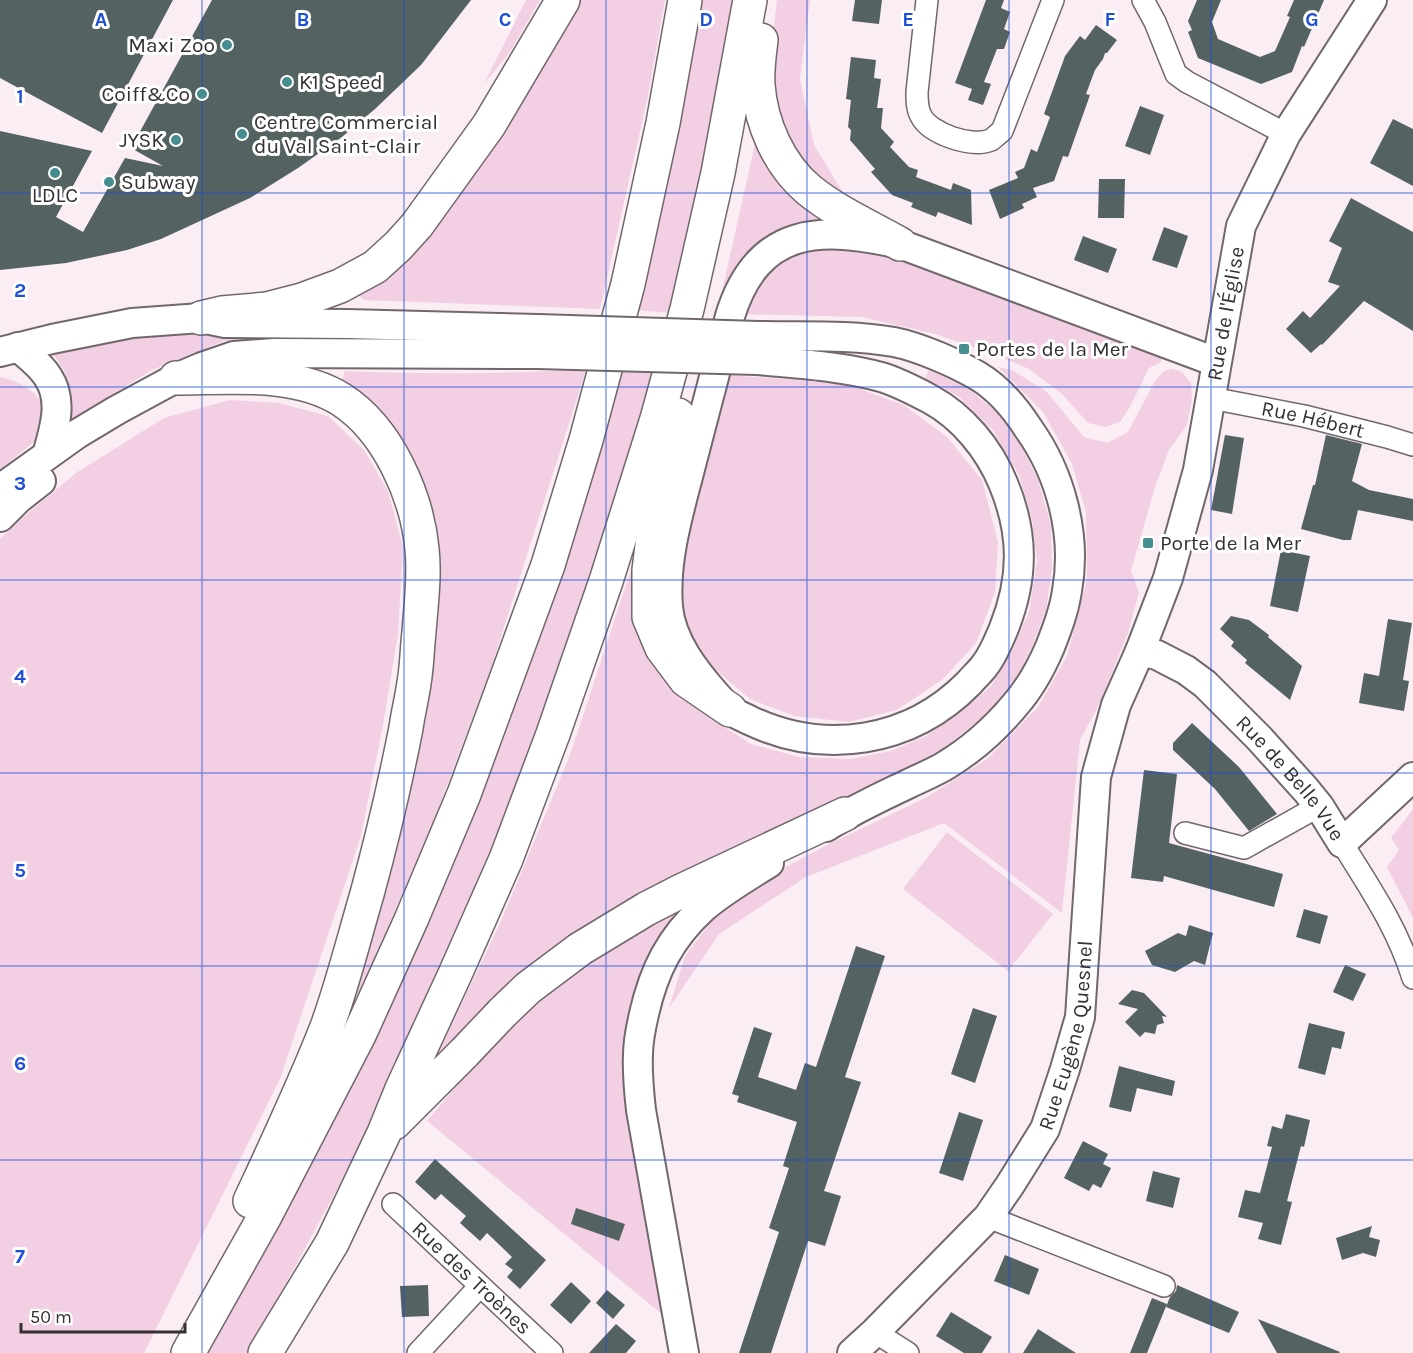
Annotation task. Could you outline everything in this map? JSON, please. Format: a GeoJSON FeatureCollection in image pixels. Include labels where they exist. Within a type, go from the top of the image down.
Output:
{"type":"FeatureCollection","features":[{"type":"Feature","properties":{"kind":"highway"},"geometry":{"type":"LineString","coordinates":[[201,318],[222,313],[267,309],[302,300],[340,286],[375,267],[417,225],[489,125],[563,0]]}},
{"type":"Feature","properties":{"kind":"highway"},"geometry":{"type":"LineString","coordinates":[[188,1353],[304,1144],[354,1044],[465,794],[548,565],[586,440],[628,284],[663,123],[685,0]]}},
{"type":"Feature","properties":{"kind":"highway"},"geometry":{"type":"LineString","coordinates":[[750,0],[762,30],[758,73],[760,103],[770,134],[782,159],[798,179],[819,197],[836,209],[900,244]]}},
{"type":"Feature","properties":{"kind":"highway"},"geometry":{"type":"LineString","coordinates":[[265,1353],[332,1243],[384,1133],[506,859],[553,734],[610,570],[657,419],[687,309],[718,173],[750,0]]}},
{"type":"Feature","properties":{"kind":"highway"},"geometry":{"type":"LineString","coordinates":[[687,309],[682,397],[655,522],[649,570],[649,617],[662,648],[686,680],[730,710]]}},
{"type":"Feature","properties":{"kind":"highway"},"geometry":{"type":"LineString","coordinates":[[176,378],[251,377],[297,382],[329,393],[351,406],[384,443],[401,472],[418,519],[423,551],[422,600],[414,683],[397,778],[383,836],[346,970],[328,1024],[307,1077],[239,1226],[237,1266]]}},
{"type":"Feature","properties":{"kind":"highway"},"geometry":{"type":"LineString","coordinates":[[384,1133],[528,988],[580,949],[646,909],[845,814]]}},
{"type":"Feature","properties":{"kind":"main road","name":"Rue de l'Église"},"geometry":{"type":"LineString","coordinates":[[1140,651],[1168,578],[1198,470],[1240,226],[1287,134],[1372,0]]}},
{"type":"Feature","properties":{"kind":"main road"},"geometry":{"type":"LineString","coordinates":[[757,348],[883,377],[933,400],[969,429],[993,462],[1012,504],[1018,533],[1019,566],[1011,609],[986,664],[962,689],[942,706],[897,730],[868,738],[815,740],[788,735],[755,723],[730,710],[698,672],[678,640],[668,609],[669,559],[677,518],[736,297],[758,262],[777,246],[787,242],[814,236],[865,236],[900,244],[1216,362]]}},
{"type":"Feature","properties":{"kind":"main road"},"geometry":{"type":"LineString","coordinates":[[9,350],[81,332],[132,323],[201,318],[225,324],[359,324],[537,341],[757,348],[849,338],[905,345],[978,376],[1008,403],[1037,441],[1058,486],[1066,513],[1070,560],[1068,590],[1063,612],[1035,678],[999,723],[967,751],[942,768],[845,814],[727,889],[704,907],[684,928],[657,969],[642,1024],[638,1052],[639,1090],[643,1125],[684,1353]]}},
{"type":"Feature","properties":{"kind":"main road"},"geometry":{"type":"LineString","coordinates":[[0,489],[77,434],[117,410],[176,378],[234,356],[274,352],[537,341]]}},
{"type":"Feature","properties":{"kind":"main road"},"geometry":{"type":"LineString","coordinates":[[9,350],[47,375],[55,390],[56,420],[47,455]]}},
{"type":"Feature","properties":{"kind":"main road"},"geometry":{"type":"LineString","coordinates":[[0,517],[53,471],[77,434]]}},
{"type":"Feature","properties":{"kind":"main road","name":"Rue de Belle Vue"},"geometry":{"type":"LineString","coordinates":[[1140,651],[1157,655],[1186,670],[1205,684],[1259,738],[1319,806],[1342,843]]}},
{"type":"Feature","properties":{"kind":"main road","name":"Rue Eugène Quesnel"},"geometry":{"type":"LineString","coordinates":[[852,1353],[988,1217],[1045,1129],[1080,1017],[1096,777],[1116,705],[1140,651]]}},
{"type":"Feature","properties":{"kind":"main road"},"geometry":{"type":"LineString","coordinates":[[1342,843],[1413,777]]}},
{"type":"Feature","properties":{"kind":"street"},"geometry":{"type":"LineString","coordinates":[[927,0],[917,92],[921,117],[937,132],[969,142],[990,140],[1002,131],[1053,0]]}},
{"type":"Feature","properties":{"kind":"street"},"geometry":{"type":"LineString","coordinates":[[1143,0],[1155,22],[1176,74],[1187,82],[1287,134]]}},
{"type":"Feature","properties":{"kind":"street","name":"Rue Hébert"},"geometry":{"type":"LineString","coordinates":[[1211,398],[1304,416],[1387,436],[1413,445]]}},
{"type":"Feature","properties":{"kind":"street"},"geometry":{"type":"LineString","coordinates":[[1185,833],[1244,848],[1319,806]]}},
{"type":"Feature","properties":{"kind":"street","name":"Rue de Belle Vue"},"geometry":{"type":"LineString","coordinates":[[1342,843],[1387,915],[1413,978]]}},
{"type":"Feature","properties":{"kind":"street","name":"Rue des Troènes"},"geometry":{"type":"LineString","coordinates":[[393,1204],[552,1353]]}},
{"type":"Feature","properties":{"kind":"street"},"geometry":{"type":"LineString","coordinates":[[988,1217],[1164,1286]]}},
{"type":"Feature","properties":{"kind":"street"},"geometry":{"type":"LineString","coordinates":[[418,1353],[480,1286]]}},
{"type":"Feature","properties":{"kind":"street"},"geometry":{"type":"LineString","coordinates":[[875,1332],[908,1353]]}},
{"type":"Feature","properties":{"kind":"shaded area"},"geometry":{"type":"Polygon","coordinates":[[[526,0],[540,0],[510,52],[484,84],[526,0]]]}},
{"type":"Feature","properties":{"kind":"shaded area"},"geometry":{"type":"Polygon","coordinates":[[[578,0],[665,0],[648,96],[600,309],[364,300],[356,292],[578,0]]]}},
{"type":"Feature","properties":{"kind":"shaded area"},"geometry":{"type":"Polygon","coordinates":[[[699,0],[735,0],[717,105],[673,313],[634,310],[699,0]]]}},
{"type":"Feature","properties":{"kind":"shaded area"},"geometry":{"type":"Polygon","coordinates":[[[777,0],[810,0],[800,79],[814,145],[850,204],[798,162],[767,82],[777,0]]]}},
{"type":"Feature","properties":{"kind":"shaded area"},"geometry":{"type":"Polygon","coordinates":[[[757,135],[843,222],[812,228],[717,314],[757,135]]]}},
{"type":"Feature","properties":{"kind":"shaded area"},"geometry":{"type":"Polygon","coordinates":[[[856,241],[1162,356],[1161,362],[1149,368],[1120,422],[1105,427],[1088,423],[1062,394],[1029,369],[935,334],[862,317],[736,314],[771,256],[856,241]]]}},
{"type":"Feature","properties":{"kind":"shaded area"},"geometry":{"type":"Polygon","coordinates":[[[352,331],[353,339],[258,338],[224,341],[152,370],[67,422],[69,395],[65,372],[53,354],[123,339],[202,333],[352,331]]]}},
{"type":"Feature","properties":{"kind":"shaded area"},"geometry":{"type":"Polygon","coordinates":[[[998,367],[1012,370],[1046,391],[1084,437],[1107,443],[1128,432],[1155,381],[1164,371],[1173,369],[1182,372],[1191,383],[1192,399],[1187,425],[1169,450],[1155,487],[1131,571],[1139,592],[1128,633],[1098,707],[1080,740],[1062,913],[944,823],[806,877],[719,934],[669,1008],[685,956],[714,918],[752,885],[823,847],[927,797],[987,759],[1038,707],[1067,656],[1087,580],[1086,512],[1072,464],[1043,412],[998,367]]]}},
{"type":"Feature","properties":{"kind":"shaded area"},"geometry":{"type":"Polygon","coordinates":[[[586,370],[492,665],[433,823],[358,995],[350,991],[434,613],[437,524],[421,478],[386,418],[342,379],[345,371],[466,373],[586,370]]]}},
{"type":"Feature","properties":{"kind":"shaded area"},"geometry":{"type":"Polygon","coordinates":[[[929,370],[965,386],[999,414],[1020,443],[1038,480],[1051,525],[1052,568],[1046,610],[1016,681],[984,716],[945,747],[902,771],[735,853],[664,880],[581,930],[445,1056],[439,1052],[501,921],[570,755],[636,555],[676,687],[710,718],[751,744],[799,757],[850,759],[891,751],[926,736],[956,716],[991,686],[1012,651],[1029,612],[1037,562],[1032,519],[1019,475],[993,430],[958,396],[925,378],[929,370]]]}},
{"type":"Feature","properties":{"kind":"shaded area"},"geometry":{"type":"Polygon","coordinates":[[[622,371],[655,372],[618,496],[524,777],[400,1063],[337,1189],[283,1289],[246,1353],[202,1353],[258,1256],[594,461],[622,371]]]}},
{"type":"Feature","properties":{"kind":"shaded area"},"geometry":{"type":"Polygon","coordinates":[[[728,375],[846,384],[904,405],[947,437],[982,480],[998,542],[995,592],[976,643],[943,679],[897,710],[849,722],[794,716],[750,699],[704,660],[682,616],[682,567],[697,493],[728,375]]]}},
{"type":"Feature","properties":{"kind":"shaded area"},"geometry":{"type":"Polygon","coordinates":[[[0,377],[17,383],[38,398],[41,403],[42,420],[39,438],[0,469],[0,377]]]}},
{"type":"Feature","properties":{"kind":"shaded area"},"geometry":{"type":"Polygon","coordinates":[[[230,400],[279,403],[328,416],[364,450],[388,491],[403,547],[398,634],[361,836],[280,1079],[144,1353],[0,1353],[0,539],[76,473],[164,418],[230,400]]]}},
{"type":"Feature","properties":{"kind":"shaded area"},"geometry":{"type":"Polygon","coordinates":[[[1413,809],[1413,918],[1387,867],[1399,850],[1391,838],[1413,809]]]}},
{"type":"Feature","properties":{"kind":"shaded area"},"geometry":{"type":"Polygon","coordinates":[[[947,832],[1053,914],[1008,971],[903,889],[947,832]]]}},
{"type":"Feature","properties":{"kind":"shaded area"},"geometry":{"type":"Polygon","coordinates":[[[671,913],[675,919],[649,953],[631,1002],[623,1069],[638,1173],[669,1320],[427,1121],[468,1072],[525,1013],[597,958],[671,913]]]}},
{"type":"Feature","properties":{"kind":"building"},"geometry":{"type":"Polygon","coordinates":[[[0,0],[173,0],[102,133],[0,78],[0,0]]]}},
{"type":"Feature","properties":{"kind":"building","name":"Centre Commercial du Val Saint-Clair"},"geometry":{"type":"Polygon","coordinates":[[[212,0],[471,0],[421,65],[375,109],[342,137],[250,198],[161,239],[127,250],[66,263],[0,270],[0,131],[92,151],[56,217],[83,232],[125,158],[163,166],[131,148],[212,0]]]}},
{"type":"Feature","properties":{"kind":"building"},"geometry":{"type":"Polygon","coordinates":[[[855,0],[882,0],[879,24],[852,21],[855,0]]]}},
{"type":"Feature","properties":{"kind":"building"},"geometry":{"type":"Polygon","coordinates":[[[986,0],[1004,0],[1001,8],[1010,12],[1004,29],[1010,32],[1004,49],[997,49],[984,82],[991,84],[983,105],[968,100],[972,89],[955,83],[986,0]]]}},
{"type":"Feature","properties":{"kind":"building"},"geometry":{"type":"Polygon","coordinates":[[[1197,0],[1221,0],[1212,22],[1218,39],[1260,57],[1275,51],[1290,17],[1287,16],[1294,0],[1324,0],[1292,72],[1261,84],[1198,58],[1188,32],[1192,30],[1188,21],[1197,0]]]}},
{"type":"Feature","properties":{"kind":"building"},"geometry":{"type":"Polygon","coordinates":[[[1096,25],[1117,40],[1105,53],[1095,70],[1086,94],[1090,95],[1068,157],[1063,156],[1054,181],[1033,188],[1037,197],[1022,204],[1024,208],[1000,219],[989,190],[1018,178],[1015,172],[1024,168],[1031,149],[1037,152],[1050,117],[1044,114],[1065,56],[1080,36],[1085,40],[1096,25]]]}},
{"type":"Feature","properties":{"kind":"building"},"geometry":{"type":"Polygon","coordinates":[[[851,57],[876,60],[874,78],[881,79],[877,108],[883,108],[881,128],[894,142],[890,147],[909,167],[918,170],[916,177],[951,190],[953,183],[971,190],[972,225],[938,212],[936,217],[911,207],[913,203],[892,195],[871,172],[875,169],[850,140],[851,130],[848,127],[851,100],[846,99],[851,57]]]}},
{"type":"Feature","properties":{"kind":"building"},"geometry":{"type":"Polygon","coordinates":[[[1140,106],[1164,115],[1150,155],[1125,146],[1140,106]]]}},
{"type":"Feature","properties":{"kind":"building"},"geometry":{"type":"Polygon","coordinates":[[[1393,119],[1413,129],[1413,186],[1370,163],[1393,119]]]}},
{"type":"Feature","properties":{"kind":"building"},"geometry":{"type":"Polygon","coordinates":[[[1099,179],[1125,179],[1124,218],[1098,218],[1099,179]]]}},
{"type":"Feature","properties":{"kind":"building"},"geometry":{"type":"Polygon","coordinates":[[[1351,198],[1413,232],[1413,331],[1364,301],[1322,345],[1311,353],[1286,329],[1303,311],[1310,318],[1340,286],[1328,282],[1342,248],[1329,241],[1351,198]]]}},
{"type":"Feature","properties":{"kind":"building"},"geometry":{"type":"Polygon","coordinates":[[[1164,227],[1188,236],[1177,268],[1152,260],[1164,227]]]}},
{"type":"Feature","properties":{"kind":"building"},"geometry":{"type":"Polygon","coordinates":[[[1083,236],[1117,249],[1108,273],[1074,260],[1083,236]]]}},
{"type":"Feature","properties":{"kind":"building"},"geometry":{"type":"Polygon","coordinates":[[[1225,435],[1244,438],[1232,514],[1211,510],[1225,435]]]}},
{"type":"Feature","properties":{"kind":"building"},"geometry":{"type":"Polygon","coordinates":[[[1326,435],[1362,444],[1352,481],[1369,490],[1413,499],[1413,521],[1358,510],[1351,540],[1301,529],[1313,485],[1315,485],[1326,435]]]}},
{"type":"Feature","properties":{"kind":"building"},"geometry":{"type":"Polygon","coordinates":[[[1281,550],[1310,556],[1298,612],[1270,606],[1281,550]]]}},
{"type":"Feature","properties":{"kind":"building"},"geometry":{"type":"Polygon","coordinates":[[[1231,616],[1249,620],[1302,666],[1290,700],[1245,663],[1247,660],[1231,646],[1234,642],[1220,629],[1231,616]]]}},
{"type":"Feature","properties":{"kind":"building"},"geometry":{"type":"Polygon","coordinates":[[[1388,619],[1412,623],[1403,680],[1409,681],[1404,711],[1359,703],[1364,673],[1379,676],[1388,619]]]}},
{"type":"Feature","properties":{"kind":"building"},"geometry":{"type":"Polygon","coordinates":[[[1192,723],[1239,767],[1277,814],[1249,831],[1215,789],[1173,750],[1173,743],[1192,723]]]}},
{"type":"Feature","properties":{"kind":"building"},"geometry":{"type":"Polygon","coordinates":[[[1144,770],[1177,774],[1169,843],[1283,874],[1274,907],[1164,876],[1163,882],[1131,878],[1144,770]]]}},
{"type":"Feature","properties":{"kind":"building"},"geometry":{"type":"Polygon","coordinates":[[[1304,909],[1328,916],[1320,944],[1296,937],[1304,909]]]}},
{"type":"Feature","properties":{"kind":"building"},"geometry":{"type":"Polygon","coordinates":[[[1189,925],[1213,933],[1205,965],[1194,961],[1175,972],[1152,965],[1145,951],[1178,933],[1186,936],[1189,925]]]}},
{"type":"Feature","properties":{"kind":"building"},"geometry":{"type":"Polygon","coordinates":[[[856,946],[885,956],[845,1077],[861,1082],[824,1191],[841,1196],[825,1246],[808,1241],[771,1353],[739,1353],[779,1232],[769,1228],[789,1168],[783,1166],[797,1122],[737,1102],[739,1096],[732,1094],[754,1027],[772,1033],[758,1077],[796,1090],[805,1063],[816,1067],[856,946]]]}},
{"type":"Feature","properties":{"kind":"building"},"geometry":{"type":"Polygon","coordinates":[[[1345,965],[1366,974],[1353,1001],[1333,992],[1345,965]]]}},
{"type":"Feature","properties":{"kind":"building"},"geometry":{"type":"Polygon","coordinates":[[[1132,990],[1144,993],[1167,1017],[1162,1016],[1164,1023],[1157,1025],[1155,1034],[1145,1032],[1140,1037],[1125,1022],[1138,1009],[1118,1004],[1132,990]]]}},
{"type":"Feature","properties":{"kind":"building"},"geometry":{"type":"Polygon","coordinates":[[[973,1008],[997,1016],[975,1083],[951,1074],[973,1008]]]}},
{"type":"Feature","properties":{"kind":"building"},"geometry":{"type":"Polygon","coordinates":[[[1309,1023],[1345,1032],[1341,1049],[1332,1047],[1325,1075],[1298,1068],[1309,1023]]]}},
{"type":"Feature","properties":{"kind":"building"},"geometry":{"type":"Polygon","coordinates":[[[1119,1066],[1175,1081],[1172,1096],[1137,1088],[1131,1112],[1109,1107],[1119,1066]]]}},
{"type":"Feature","properties":{"kind":"building"},"geometry":{"type":"Polygon","coordinates":[[[959,1112],[983,1120],[963,1181],[939,1173],[959,1112]]]}},
{"type":"Feature","properties":{"kind":"building"},"geometry":{"type":"Polygon","coordinates":[[[1286,1114],[1310,1120],[1287,1201],[1292,1202],[1281,1245],[1258,1239],[1263,1223],[1238,1217],[1245,1190],[1260,1193],[1272,1147],[1267,1146],[1272,1126],[1282,1129],[1286,1114]]]}},
{"type":"Feature","properties":{"kind":"building"},"geometry":{"type":"Polygon","coordinates":[[[1083,1141],[1108,1154],[1103,1164],[1111,1168],[1101,1188],[1093,1184],[1089,1191],[1064,1178],[1083,1141]]]}},
{"type":"Feature","properties":{"kind":"building"},"geometry":{"type":"Polygon","coordinates":[[[435,1159],[546,1260],[520,1289],[507,1277],[513,1270],[505,1264],[512,1257],[487,1233],[480,1241],[460,1223],[466,1216],[441,1194],[435,1200],[415,1182],[435,1159]]]}},
{"type":"Feature","properties":{"kind":"building"},"geometry":{"type":"Polygon","coordinates":[[[1153,1171],[1180,1178],[1173,1208],[1146,1201],[1153,1171]]]}},
{"type":"Feature","properties":{"kind":"building"},"geometry":{"type":"Polygon","coordinates":[[[576,1208],[625,1224],[619,1241],[571,1224],[576,1208]]]}},
{"type":"Feature","properties":{"kind":"building"},"geometry":{"type":"Polygon","coordinates":[[[1372,1226],[1369,1237],[1380,1240],[1376,1257],[1363,1253],[1342,1260],[1336,1238],[1372,1226]]]}},
{"type":"Feature","properties":{"kind":"building"},"geometry":{"type":"Polygon","coordinates":[[[1005,1255],[1039,1269],[1029,1295],[994,1281],[1005,1255]]]}},
{"type":"Feature","properties":{"kind":"building"},"geometry":{"type":"Polygon","coordinates":[[[571,1282],[591,1301],[571,1324],[550,1305],[571,1282]]]}},
{"type":"Feature","properties":{"kind":"building"},"geometry":{"type":"Polygon","coordinates":[[[428,1285],[429,1316],[402,1317],[400,1286],[428,1285]]]}},
{"type":"Feature","properties":{"kind":"building"},"geometry":{"type":"Polygon","coordinates":[[[1177,1285],[1239,1312],[1229,1333],[1166,1307],[1177,1285]]]}},
{"type":"Feature","properties":{"kind":"building"},"geometry":{"type":"Polygon","coordinates":[[[607,1290],[625,1305],[613,1319],[596,1303],[607,1290]]]}},
{"type":"Feature","properties":{"kind":"building"},"geometry":{"type":"Polygon","coordinates":[[[1152,1298],[1167,1304],[1147,1353],[1130,1353],[1152,1298]]]}},
{"type":"Feature","properties":{"kind":"building"},"geometry":{"type":"Polygon","coordinates":[[[951,1312],[992,1337],[982,1353],[964,1353],[936,1336],[951,1312]]]}},
{"type":"Feature","properties":{"kind":"building"},"geometry":{"type":"Polygon","coordinates":[[[1258,1319],[1340,1352],[1277,1353],[1258,1319]]]}},
{"type":"Feature","properties":{"kind":"building"},"geometry":{"type":"Polygon","coordinates":[[[616,1324],[636,1341],[626,1353],[589,1353],[616,1324]]]}},
{"type":"Feature","properties":{"kind":"building"},"geometry":{"type":"Polygon","coordinates":[[[1038,1329],[1076,1353],[1023,1353],[1038,1329]]]}},
{"type":"Feature","properties":{"kind":"place","name":"Maxi Zoo"},"geometry":{"type":"Point","coordinates":[227,45]}},
{"type":"Feature","properties":{"kind":"place","name":"K1 Speed"},"geometry":{"type":"Point","coordinates":[287,82]}},
{"type":"Feature","properties":{"kind":"place","name":"Coiff&Co"},"geometry":{"type":"Point","coordinates":[202,94]}},
{"type":"Feature","properties":{"kind":"place","name":"Centre Commercial du Val Saint-Clair"},"geometry":{"type":"Point","coordinates":[242,134]}},
{"type":"Feature","properties":{"kind":"place","name":"JYSK"},"geometry":{"type":"Point","coordinates":[176,140]}},
{"type":"Feature","properties":{"kind":"place","name":"LDLC"},"geometry":{"type":"Point","coordinates":[55,173]}},
{"type":"Feature","properties":{"kind":"place","name":"Subway"},"geometry":{"type":"Point","coordinates":[109,182]}},
{"type":"Feature","properties":{"kind":"place","name":"Portes de la Mer"},"geometry":{"type":"Point","coordinates":[964,349]}},
{"type":"Feature","properties":{"kind":"place","name":"Porte de la Mer"},"geometry":{"type":"Point","coordinates":[1148,543]}}]}
